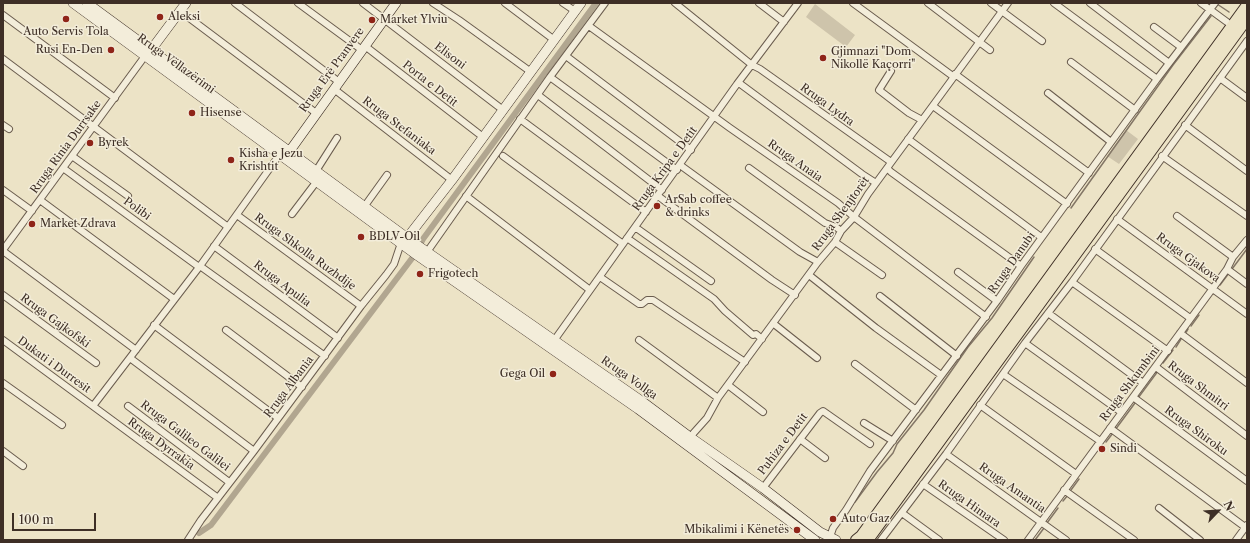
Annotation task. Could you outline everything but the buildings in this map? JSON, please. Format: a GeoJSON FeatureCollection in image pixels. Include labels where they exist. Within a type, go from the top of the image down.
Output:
{"type":"FeatureCollection","features":[{"type":"Feature","properties":{"kind":"main road","name":"Rruga Vëllazërimi"},"geometry":{"type":"LineString","coordinates":[[73,3],[148,53],[285,153],[316,171],[364,207],[406,242]]}},
{"type":"Feature","properties":{"kind":"main road","name":"Rruga Vëllazërimi"},"geometry":{"type":"LineString","coordinates":[[87,3],[148,53]]}},
{"type":"Feature","properties":{"kind":"main road","name":"Rruga Erë Pranvere"},"geometry":{"type":"LineString","coordinates":[[285,153],[316,114],[396,3]]}},
{"type":"Feature","properties":{"kind":"main road"},"geometry":{"type":"LineString","coordinates":[[406,242],[581,3]]}},
{"type":"Feature","properties":{"kind":"main road"},"geometry":{"type":"LineString","coordinates":[[148,53],[184,5]]}},
{"type":"Feature","properties":{"kind":"main road"},"geometry":{"type":"LineString","coordinates":[[856,540],[862,536],[1247,5]]}},
{"type":"Feature","properties":{"kind":"main road"},"geometry":{"type":"LineString","coordinates":[[868,540],[1247,19]]}},
{"type":"Feature","properties":{"kind":"main road","name":"Rruga Vëllazërimi"},"geometry":{"type":"LineString","coordinates":[[285,153],[317,182],[406,242]]}},
{"type":"Feature","properties":{"kind":"main road","name":"Rruga Vollga"},"geometry":{"type":"LineString","coordinates":[[406,242],[552,344],[816,540]]}},
{"type":"Feature","properties":{"kind":"main road","name":"Rruga Vollga"},"geometry":{"type":"LineString","coordinates":[[552,344],[643,402],[763,488],[820,532],[833,539]]}},
{"type":"Feature","properties":{"kind":"street","name":"Rruga Stefaniaka"},"geometry":{"type":"LineString","coordinates":[[235,3],[452,180]]}},
{"type":"Feature","properties":{"kind":"street","name":"Porta e Detit"},"geometry":{"type":"LineString","coordinates":[[298,3],[363,48],[483,137]]}},
{"type":"Feature","properties":{"kind":"street","name":"Elisoni"},"geometry":{"type":"LineString","coordinates":[[363,3],[503,110]]}},
{"type":"Feature","properties":{"kind":"street"},"geometry":{"type":"LineString","coordinates":[[433,3],[460,20],[531,72]]}},
{"type":"Feature","properties":{"kind":"street"},"geometry":{"type":"LineString","coordinates":[[505,3],[554,39]]}},
{"type":"Feature","properties":{"kind":"street"},"geometry":{"type":"LineString","coordinates":[[563,3],[575,12]]}},
{"type":"Feature","properties":{"kind":"street"},"geometry":{"type":"LineString","coordinates":[[423,253],[466,196],[550,77],[605,3]]}},
{"type":"Feature","properties":{"kind":"street","name":"Rruga Lydra"},"geometry":{"type":"LineString","coordinates":[[675,3],[752,65],[760,69],[891,162]]}},
{"type":"Feature","properties":{"kind":"street"},"geometry":{"type":"LineString","coordinates":[[759,3],[784,22]]}},
{"type":"Feature","properties":{"kind":"street","name":"Rruga Kripa e Detit"},"geometry":{"type":"LineString","coordinates":[[552,344],[798,3]]}},
{"type":"Feature","properties":{"kind":"street"},"geometry":{"type":"LineString","coordinates":[[853,3],[1089,173]]}},
{"type":"Feature","properties":{"kind":"street"},"geometry":{"type":"LineString","coordinates":[[928,3],[990,50]]}},
{"type":"Feature","properties":{"kind":"street"},"geometry":{"type":"LineString","coordinates":[[991,3],[1042,41]]}},
{"type":"Feature","properties":{"kind":"street","name":"Rruga Shenjtorët"},"geometry":{"type":"LineString","coordinates":[[690,437],[707,418],[718,398],[818,262],[835,242],[841,231],[854,217],[891,162],[1008,3]]}},
{"type":"Feature","properties":{"kind":"street"},"geometry":{"type":"LineString","coordinates":[[1054,3],[1156,79]]}},
{"type":"Feature","properties":{"kind":"street"},"geometry":{"type":"LineString","coordinates":[[1090,3],[1169,63]]}},
{"type":"Feature","properties":{"kind":"street"},"geometry":{"type":"LineString","coordinates":[[1200,3],[1212,6],[1227,22]]}},
{"type":"Feature","properties":{"kind":"street"},"geometry":{"type":"LineString","coordinates":[[184,5],[316,114]]}},
{"type":"Feature","properties":{"kind":"street","name":"Rruga Danubi"},"geometry":{"type":"LineString","coordinates":[[833,539],[833,528],[870,471],[986,317],[1041,237],[1067,204],[1156,79],[1212,6]]}},
{"type":"Feature","properties":{"kind":"street"},"geometry":{"type":"LineString","coordinates":[[3,15],[115,98]]}},
{"type":"Feature","properties":{"kind":"street","name":"Rruga Anaia"},"geometry":{"type":"LineString","coordinates":[[589,26],[838,203],[854,217],[986,317]]}},
{"type":"Feature","properties":{"kind":"street"},"geometry":{"type":"LineString","coordinates":[[1154,27],[1181,47]]}},
{"type":"Feature","properties":{"kind":"street"},"geometry":{"type":"LineString","coordinates":[[881,540],[946,454],[1025,343],[1072,282],[1094,249],[1220,78],[1246,38]]}},
{"type":"Feature","properties":{"kind":"street","name":"Rruga Rinia Durrsake"},"geometry":{"type":"LineString","coordinates":[[3,250],[148,53]]}},
{"type":"Feature","properties":{"kind":"street"},"geometry":{"type":"LineString","coordinates":[[566,56],[691,150]]}},
{"type":"Feature","properties":{"kind":"street"},"geometry":{"type":"LineString","coordinates":[[3,59],[228,227]]}},
{"type":"Feature","properties":{"kind":"street"},"geometry":{"type":"LineString","coordinates":[[1071,62],[1135,110]]}},
{"type":"Feature","properties":{"kind":"street"},"geometry":{"type":"LineString","coordinates":[[890,71],[879,90],[908,113],[922,120]]}},
{"type":"Feature","properties":{"kind":"street"},"geometry":{"type":"LineString","coordinates":[[550,77],[800,252],[818,262]]}},
{"type":"Feature","properties":{"kind":"street"},"geometry":{"type":"LineString","coordinates":[[1220,78],[1247,98]]}},
{"type":"Feature","properties":{"kind":"street"},"geometry":{"type":"LineString","coordinates":[[739,83],[876,183]]}},
{"type":"Feature","properties":{"kind":"street"},"geometry":{"type":"LineString","coordinates":[[1048,93],[1111,142]]}},
{"type":"Feature","properties":{"kind":"street"},"geometry":{"type":"LineString","coordinates":[[538,95],[662,190]]}},
{"type":"Feature","properties":{"kind":"street"},"geometry":{"type":"LineString","coordinates":[[933,106],[1067,204]]}},
{"type":"Feature","properties":{"kind":"street"},"geometry":{"type":"LineString","coordinates":[[520,120],[646,212]]}},
{"type":"Feature","properties":{"kind":"street"},"geometry":{"type":"LineString","coordinates":[[3,125],[9,129]]}},
{"type":"Feature","properties":{"kind":"street"},"geometry":{"type":"LineString","coordinates":[[1185,126],[1247,171]]}},
{"type":"Feature","properties":{"kind":"street"},"geometry":{"type":"LineString","coordinates":[[316,171],[337,138]]}},
{"type":"Feature","properties":{"kind":"street"},"geometry":{"type":"LineString","coordinates":[[908,139],[1041,237]]}},
{"type":"Feature","properties":{"kind":"street"},"geometry":{"type":"LineString","coordinates":[[93,406],[285,153]]}},
{"type":"Feature","properties":{"kind":"street"},"geometry":{"type":"LineString","coordinates":[[72,156],[128,196]]}},
{"type":"Feature","properties":{"kind":"street"},"geometry":{"type":"LineString","coordinates":[[503,156],[623,244]]}},
{"type":"Feature","properties":{"kind":"street"},"geometry":{"type":"LineString","coordinates":[[1162,156],[1247,216]]}},
{"type":"Feature","properties":{"kind":"street","name":"Polibi"},"geometry":{"type":"LineString","coordinates":[[63,168],[325,356]]}},
{"type":"Feature","properties":{"kind":"street"},"geometry":{"type":"LineString","coordinates":[[749,168],[825,223],[836,227],[841,231]]}},
{"type":"Feature","properties":{"kind":"street"},"geometry":{"type":"LineString","coordinates":[[887,168],[1021,266]]}},
{"type":"Feature","properties":{"kind":"street"},"geometry":{"type":"LineString","coordinates":[[364,207],[387,175]]}},
{"type":"Feature","properties":{"kind":"street"},"geometry":{"type":"LineString","coordinates":[[292,214],[317,182]]}},
{"type":"Feature","properties":{"kind":"street"},"geometry":{"type":"LineString","coordinates":[[3,190],[32,211]]}},
{"type":"Feature","properties":{"kind":"street"},"geometry":{"type":"LineString","coordinates":[[466,196],[590,290]]}},
{"type":"Feature","properties":{"kind":"street"},"geometry":{"type":"LineString","coordinates":[[658,196],[772,280],[795,295]]}},
{"type":"Feature","properties":{"kind":"street"},"geometry":{"type":"LineString","coordinates":[[40,200],[174,300]]}},
{"type":"Feature","properties":{"kind":"street","name":"Rruga Shkolla Ruzhdije"},"geometry":{"type":"LineString","coordinates":[[237,215],[361,306]]}},
{"type":"Feature","properties":{"kind":"street"},"geometry":{"type":"LineString","coordinates":[[1177,216],[1233,257]]}},
{"type":"Feature","properties":{"kind":"street","name":"Rruga Gjakova"},"geometry":{"type":"LineString","coordinates":[[1117,219],[1247,314]]}},
{"type":"Feature","properties":{"kind":"street"},"geometry":{"type":"LineString","coordinates":[[635,227],[711,281]]}},
{"type":"Feature","properties":{"kind":"street"},"geometry":{"type":"LineString","coordinates":[[628,238],[714,299],[725,311],[747,330],[762,339]]}},
{"type":"Feature","properties":{"kind":"street","name":"Rruga Albania"},"geometry":{"type":"LineString","coordinates":[[188,540],[229,482],[302,387],[361,306],[386,276],[406,242]]}},
{"type":"Feature","properties":{"kind":"street"},"geometry":{"type":"LineString","coordinates":[[835,242],[882,275]]}},
{"type":"Feature","properties":{"kind":"street","name":"Rruga Shkumbini"},"geometry":{"type":"LineString","coordinates":[[1028,540],[1121,412],[1168,351],[1190,318],[1227,269],[1233,257],[1247,242]]}},
{"type":"Feature","properties":{"kind":"street","name":"Rruga Apulia"},"geometry":{"type":"LineString","coordinates":[[214,246],[338,338]]}},
{"type":"Feature","properties":{"kind":"street"},"geometry":{"type":"LineString","coordinates":[[1094,249],[1190,318]]}},
{"type":"Feature","properties":{"kind":"street"},"geometry":{"type":"LineString","coordinates":[[3,250],[136,350]]}},
{"type":"Feature","properties":{"kind":"street"},"geometry":{"type":"LineString","coordinates":[[1227,269],[1247,284]]}},
{"type":"Feature","properties":{"kind":"street"},"geometry":{"type":"LineString","coordinates":[[958,272],[997,301]]}},
{"type":"Feature","properties":{"kind":"street"},"geometry":{"type":"LineString","coordinates":[[809,275],[876,328],[941,375]]}},
{"type":"Feature","properties":{"kind":"street"},"geometry":{"type":"LineString","coordinates":[[600,277],[639,304],[653,300],[745,362]]}},
{"type":"Feature","properties":{"kind":"street"},"geometry":{"type":"LineString","coordinates":[[1072,282],[1168,351]]}},
{"type":"Feature","properties":{"kind":"street","name":"Rruga Gajkofski"},"geometry":{"type":"LineString","coordinates":[[3,295],[96,363]]}},
{"type":"Feature","properties":{"kind":"street"},"geometry":{"type":"LineString","coordinates":[[880,296],[957,356]]}},
{"type":"Feature","properties":{"kind":"street"},"geometry":{"type":"LineString","coordinates":[[1048,313],[1143,383]]}},
{"type":"Feature","properties":{"kind":"street"},"geometry":{"type":"LineString","coordinates":[[774,322],[774,324],[817,358]]}},
{"type":"Feature","properties":{"kind":"street"},"geometry":{"type":"LineString","coordinates":[[154,325],[278,418]]}},
{"type":"Feature","properties":{"kind":"street"},"geometry":{"type":"LineString","coordinates":[[226,330],[302,387]]}},
{"type":"Feature","properties":{"kind":"street"},"geometry":{"type":"LineString","coordinates":[[1180,333],[1247,383]]}},
{"type":"Feature","properties":{"kind":"street","name":"Dukati i Durresit"},"geometry":{"type":"LineString","coordinates":[[3,340],[93,406]]}},
{"type":"Feature","properties":{"kind":"street"},"geometry":{"type":"LineString","coordinates":[[639,340],[718,398]]}},
{"type":"Feature","properties":{"kind":"street"},"geometry":{"type":"LineString","coordinates":[[1025,343],[1121,412]]}},
{"type":"Feature","properties":{"kind":"street"},"geometry":{"type":"LineString","coordinates":[[130,358],[254,451]]}},
{"type":"Feature","properties":{"kind":"street"},"geometry":{"type":"LineString","coordinates":[[855,364],[916,410]]}},
{"type":"Feature","properties":{"kind":"street","name":"Rruga Shmitri"},"geometry":{"type":"LineString","coordinates":[[1156,366],[1247,436]]}},
{"type":"Feature","properties":{"kind":"street"},"geometry":{"type":"LineString","coordinates":[[1003,374],[1100,441]]}},
{"type":"Feature","properties":{"kind":"street"},"geometry":{"type":"LineString","coordinates":[[3,383],[62,425]]}},
{"type":"Feature","properties":{"kind":"street"},"geometry":{"type":"LineString","coordinates":[[728,385],[763,412]]}},
{"type":"Feature","properties":{"kind":"street","name":"Rruga Shiroku"},"geometry":{"type":"LineString","coordinates":[[1133,397],[1247,481]]}},
{"type":"Feature","properties":{"kind":"street"},"geometry":{"type":"LineString","coordinates":[[980,405],[1076,474]]}},
{"type":"Feature","properties":{"kind":"street","name":"Rruga Dyrrakia"},"geometry":{"type":"LineString","coordinates":[[93,406],[218,498]]}},
{"type":"Feature","properties":{"kind":"street","name":"Rruga Galileo Galilei"},"geometry":{"type":"LineString","coordinates":[[128,406],[229,482]]}},
{"type":"Feature","properties":{"kind":"street","name":"Puhiza e Detit"},"geometry":{"type":"LineString","coordinates":[[763,488],[823,411],[870,444]]}},
{"type":"Feature","properties":{"kind":"street"},"geometry":{"type":"LineString","coordinates":[[864,422],[893,441]]}},
{"type":"Feature","properties":{"kind":"street"},"geometry":{"type":"LineString","coordinates":[[1110,428],[1246,526],[1236,540]]}},
{"type":"Feature","properties":{"kind":"street"},"geometry":{"type":"LineString","coordinates":[[800,439],[825,458]]}},
{"type":"Feature","properties":{"kind":"street"},"geometry":{"type":"LineString","coordinates":[[3,451],[23,466]]}},
{"type":"Feature","properties":{"kind":"street","name":"Rruga Amantia"},"geometry":{"type":"LineString","coordinates":[[946,454],[1066,540]]}},
{"type":"Feature","properties":{"kind":"street","name":"Rruga Himara"},"geometry":{"type":"LineString","coordinates":[[923,484],[1004,540]]}},
{"type":"Feature","properties":{"kind":"street"},"geometry":{"type":"LineString","coordinates":[[1064,490],[1134,540]]}},
{"type":"Feature","properties":{"kind":"street"},"geometry":{"type":"LineString","coordinates":[[1159,508],[1200,540]]}},
{"type":"Feature","properties":{"kind":"street"},"geometry":{"type":"LineString","coordinates":[[902,513],[939,540]]}},
{"type":"Feature","properties":{"kind":"shaded area"},"geometry":{"type":"Polygon","coordinates":[[[815,4],[855,35],[846,47],[806,17],[815,4]]]}},
{"type":"Feature","properties":{"kind":"shaded area"},"geometry":{"type":"Polygon","coordinates":[[[1126,130],[1138,139],[1119,164],[1107,156],[1126,130]]]}},
{"type":"Feature","properties":{"kind":"waterway"},"geometry":{"type":"LineString","coordinates":[[199,533],[211,525],[413,257],[423,239],[596,3]]}},
{"type":"Feature","properties":{"kind":"waterway"},"geometry":{"type":"LineString","coordinates":[[1217,4],[1229,12]]}},
{"type":"Feature","properties":{"kind":"waterway"},"geometry":{"type":"LineString","coordinates":[[1071,208],[1173,65],[1211,16]]}},
{"type":"Feature","properties":{"kind":"waterway"},"geometry":{"type":"LineString","coordinates":[[1232,269],[1247,249]]}},
{"type":"Feature","properties":{"kind":"waterway"},"geometry":{"type":"LineString","coordinates":[[855,502],[893,453],[897,444],[924,410],[968,347],[992,318],[1034,257]]}},
{"type":"Feature","properties":{"kind":"waterway"},"geometry":{"type":"LineString","coordinates":[[1220,285],[1229,273]]}},
{"type":"Feature","properties":{"kind":"waterway"},"geometry":{"type":"LineString","coordinates":[[1191,326],[1199,315]]}},
{"type":"Feature","properties":{"kind":"waterway"},"geometry":{"type":"LineString","coordinates":[[1185,334],[1188,329]]}},
{"type":"Feature","properties":{"kind":"waterway"},"geometry":{"type":"LineString","coordinates":[[1176,347],[1181,339]]}},
{"type":"Feature","properties":{"kind":"waterway"},"geometry":{"type":"LineString","coordinates":[[1163,363],[1173,350]]}},
{"type":"Feature","properties":{"kind":"waterway"},"geometry":{"type":"LineString","coordinates":[[1138,398],[1158,371]]}},
{"type":"Feature","properties":{"kind":"waterway"},"geometry":{"type":"LineString","coordinates":[[1115,430],[1135,403]]}},
{"type":"Feature","properties":{"kind":"waterway"},"geometry":{"type":"LineString","coordinates":[[1106,442],[1113,433]]}},
{"type":"Feature","properties":{"kind":"waterway"},"geometry":{"type":"LineString","coordinates":[[1071,490],[1079,479]]}},
{"type":"Feature","properties":{"kind":"waterway"},"geometry":{"type":"LineString","coordinates":[[1063,501],[1068,495]]}},
{"type":"Feature","properties":{"kind":"waterway"},"geometry":{"type":"LineString","coordinates":[[1047,523],[1058,508]]}},
{"type":"Feature","properties":{"kind":"waterway"},"geometry":{"type":"LineString","coordinates":[[1035,540],[1044,528]]}},
{"type":"Feature","properties":{"kind":"place","name":"Aleksi"},"geometry":{"type":"Point","coordinates":[160,17]}},
{"type":"Feature","properties":{"kind":"place","name":"Auto Servis Tola"},"geometry":{"type":"Point","coordinates":[66,19]}},
{"type":"Feature","properties":{"kind":"place","name":"Market Ylviu"},"geometry":{"type":"Point","coordinates":[372,20]}},
{"type":"Feature","properties":{"kind":"place","name":"Rusi En-Den"},"geometry":{"type":"Point","coordinates":[111,50]}},
{"type":"Feature","properties":{"kind":"place","name":"Gjimnazi \"Dom Nikollë Kaçorri\""},"geometry":{"type":"Point","coordinates":[823,58]}},
{"type":"Feature","properties":{"kind":"place","name":"Hisense"},"geometry":{"type":"Point","coordinates":[192,113]}},
{"type":"Feature","properties":{"kind":"place","name":"Byrek"},"geometry":{"type":"Point","coordinates":[90,143]}},
{"type":"Feature","properties":{"kind":"place","name":"Kisha e Jezu Krishtit"},"geometry":{"type":"Point","coordinates":[231,160]}},
{"type":"Feature","properties":{"kind":"place","name":"ArSab coffee & drinks"},"geometry":{"type":"Point","coordinates":[657,206]}},
{"type":"Feature","properties":{"kind":"place","name":"Market Zdrava"},"geometry":{"type":"Point","coordinates":[32,224]}},
{"type":"Feature","properties":{"kind":"place","name":"BDLV-Oil"},"geometry":{"type":"Point","coordinates":[361,237]}},
{"type":"Feature","properties":{"kind":"place","name":"Frigotech"},"geometry":{"type":"Point","coordinates":[420,274]}},
{"type":"Feature","properties":{"kind":"place","name":"Gega Oil"},"geometry":{"type":"Point","coordinates":[553,374]}},
{"type":"Feature","properties":{"kind":"place","name":"Sindi"},"geometry":{"type":"Point","coordinates":[1102,449]}},
{"type":"Feature","properties":{"kind":"place","name":"Auto Gaz"},"geometry":{"type":"Point","coordinates":[833,519]}},
{"type":"Feature","properties":{"kind":"place","name":"Mbikalimi i Kënetës"},"geometry":{"type":"Point","coordinates":[797,530]}}]}
